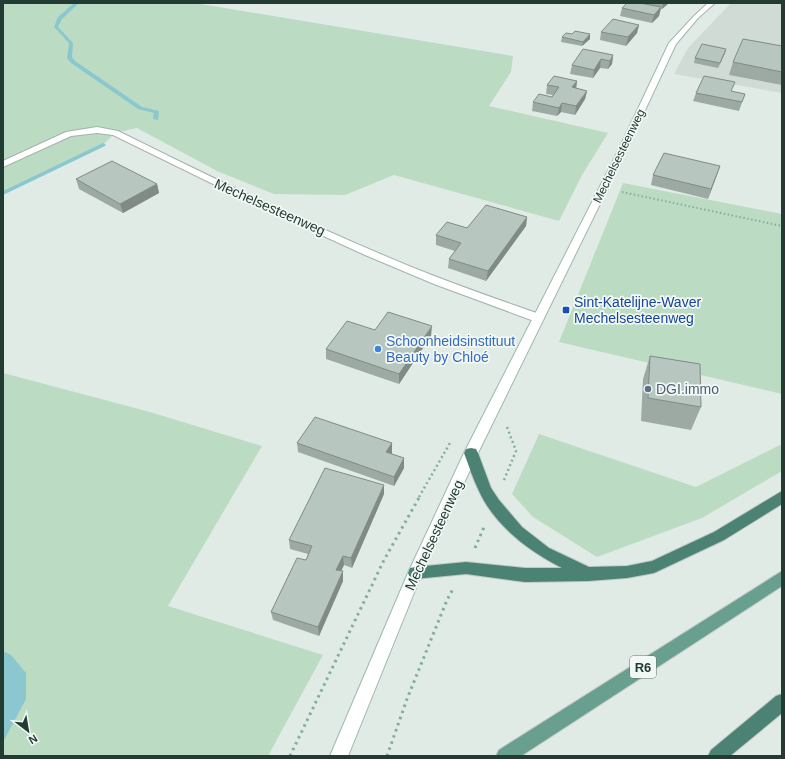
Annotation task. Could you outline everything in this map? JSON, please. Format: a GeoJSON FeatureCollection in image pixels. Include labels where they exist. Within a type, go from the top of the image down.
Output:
{"type":"FeatureCollection","features":[{"type":"Feature","properties":{"kind":"highway"},"geometry":{"type":"LineString","coordinates":[[471,453],[485,490],[494,504],[517,531],[544,552],[588,574]]}},
{"type":"Feature","properties":{"kind":"highway"},"geometry":{"type":"LineString","coordinates":[[415,573],[466,568],[525,575],[588,574],[627,572],[654,567],[719,536],[782,497]]}},
{"type":"Feature","properties":{"kind":"highway"},"geometry":{"type":"LineString","coordinates":[[717,756],[782,702]]}},
{"type":"Feature","properties":{"kind":"main road","name":"Mechelsesteenweg"},"geometry":{"type":"LineString","coordinates":[[339,756],[415,573],[471,453],[604,188],[673,43],[696,17],[712,3]]}},
{"type":"Feature","properties":{"kind":"main road","name":"Mechelsesteenweg"},"geometry":{"type":"LineString","coordinates":[[3,164],[69,134],[97,130],[115,133],[221,185],[368,252],[538,318]]}},
{"type":"Feature","properties":{"kind":"main road","name":"R6"},"geometry":{"type":"LineString","coordinates":[[505,756],[782,578]]}},
{"type":"Feature","properties":{"kind":"path"},"geometry":{"type":"LineString","coordinates":[[604,188],[782,226]]}},
{"type":"Feature","properties":{"kind":"path"},"geometry":{"type":"LineString","coordinates":[[290,756],[384,560],[453,438]]}},
{"type":"Feature","properties":{"kind":"shaded area"},"geometry":{"type":"Polygon","coordinates":[[[731,3],[782,3],[782,93],[674,74],[688,48],[731,3]]]}},
{"type":"Feature","properties":{"kind":"green space"},"geometry":{"type":"Polygon","coordinates":[[[3,3],[195,3],[513,56],[511,72],[489,106],[608,133],[582,175],[559,221],[394,175],[345,195],[274,194],[217,171],[137,128],[115,133],[103,145],[3,193],[3,3]]]}},
{"type":"Feature","properties":{"kind":"green space"},"geometry":{"type":"Polygon","coordinates":[[[623,183],[782,214],[782,394],[559,342],[623,183]]]}},
{"type":"Feature","properties":{"kind":"green space"},"geometry":{"type":"Polygon","coordinates":[[[3,373],[150,412],[262,446],[168,606],[323,655],[268,756],[3,756],[3,373]]]}},
{"type":"Feature","properties":{"kind":"green space"},"geometry":{"type":"Polygon","coordinates":[[[539,434],[696,487],[782,444],[782,471],[702,518],[597,557],[533,517],[512,494],[539,434]]]}},
{"type":"Feature","properties":{"kind":"water"},"geometry":{"type":"Polygon","coordinates":[[[3,651],[11,655],[26,673],[26,699],[3,742],[3,651]]]}},
{"type":"Feature","properties":{"kind":"building"},"geometry":{"type":"Polygon","coordinates":[[[627,3],[640,3],[661,7],[654,15],[622,8],[627,3]]]}},
{"type":"Feature","properties":{"kind":"building"},"geometry":{"type":"Polygon","coordinates":[[[613,19],[639,25],[628,37],[601,32],[613,19]]]}},
{"type":"Feature","properties":{"kind":"building"},"geometry":{"type":"Polygon","coordinates":[[[575,31],[590,34],[583,42],[562,37],[566,33],[572,34],[575,31]]]}},
{"type":"Feature","properties":{"kind":"building"},"geometry":{"type":"Polygon","coordinates":[[[743,39],[782,46],[782,72],[733,62],[743,39]]]}},
{"type":"Feature","properties":{"kind":"building"},"geometry":{"type":"Polygon","coordinates":[[[702,44],[726,49],[720,63],[695,58],[702,44]]]}},
{"type":"Feature","properties":{"kind":"building"},"geometry":{"type":"Polygon","coordinates":[[[583,49],[613,55],[610,61],[601,59],[594,70],[572,65],[583,49]]]}},
{"type":"Feature","properties":{"kind":"building"},"geometry":{"type":"Polygon","coordinates":[[[554,76],[577,81],[572,87],[587,91],[576,106],[562,103],[559,108],[533,102],[539,94],[552,97],[559,87],[547,85],[554,76]]]}},
{"type":"Feature","properties":{"kind":"building"},"geometry":{"type":"Polygon","coordinates":[[[704,76],[735,82],[731,91],[745,94],[742,102],[696,93],[704,76]]]}},
{"type":"Feature","properties":{"kind":"building"},"geometry":{"type":"Polygon","coordinates":[[[664,153],[720,166],[711,189],[653,175],[664,153]]]}},
{"type":"Feature","properties":{"kind":"building"},"geometry":{"type":"Polygon","coordinates":[[[112,161],[157,184],[120,204],[76,179],[112,161]]]}},
{"type":"Feature","properties":{"kind":"building"},"geometry":{"type":"Polygon","coordinates":[[[486,205],[527,217],[488,271],[449,259],[461,243],[436,235],[447,222],[467,228],[486,205]]]}},
{"type":"Feature","properties":{"kind":"building","name":"Schoonheidsinstituut Beauty by Chloé"},"geometry":{"type":"Polygon","coordinates":[[[388,312],[432,326],[399,374],[326,349],[347,321],[375,330],[388,312]]]}},
{"type":"Feature","properties":{"kind":"building"},"geometry":{"type":"Polygon","coordinates":[[[650,356],[700,364],[701,407],[648,398],[650,356]]]}},
{"type":"Feature","properties":{"kind":"building"},"geometry":{"type":"Polygon","coordinates":[[[315,417],[392,443],[386,452],[404,458],[394,477],[297,443],[315,417]]]}},
{"type":"Feature","properties":{"kind":"building"},"geometry":{"type":"Polygon","coordinates":[[[325,468],[384,485],[351,558],[343,556],[336,570],[343,571],[318,627],[271,612],[297,558],[306,560],[312,546],[289,540],[325,468]]]}},
{"type":"Feature","properties":{"kind":"waterway"},"geometry":{"type":"LineString","coordinates":[[77,3],[60,18],[56,27],[71,43],[69,57],[73,62],[140,108],[157,112],[156,119]]}},
{"type":"Feature","properties":{"kind":"waterway"},"geometry":{"type":"LineString","coordinates":[[3,193],[103,145]]}},
{"type":"Feature","properties":{"kind":"place","name":"Sint-Katelijne-Waver Mechelsesteenweg"},"geometry":{"type":"Point","coordinates":[566,310]}},
{"type":"Feature","properties":{"kind":"place","name":"Schoonheidsinstituut Beauty by Chloé"},"geometry":{"type":"Point","coordinates":[378,349]}},
{"type":"Feature","properties":{"kind":"place","name":"DGI.immo"},"geometry":{"type":"Point","coordinates":[648,389]}}]}
